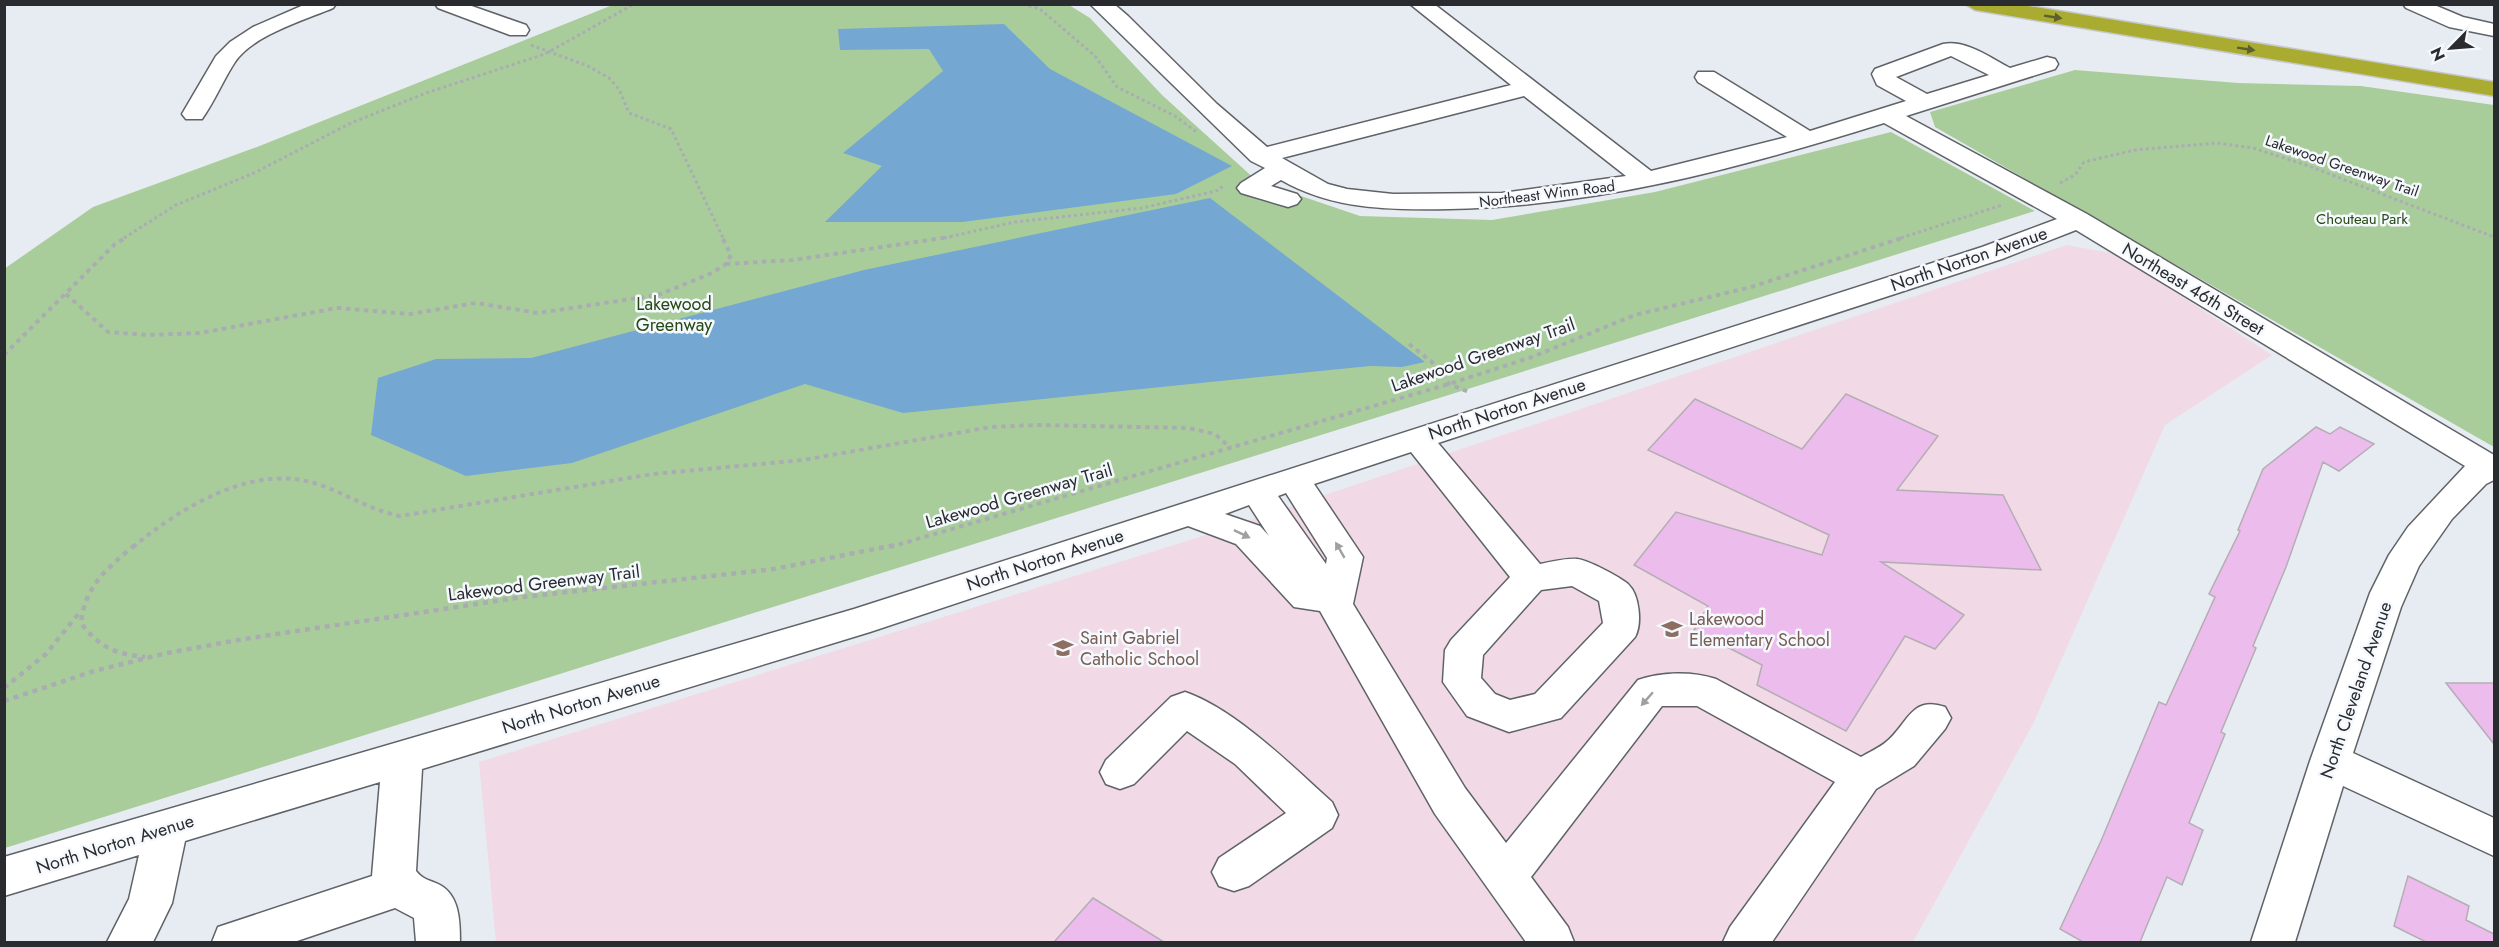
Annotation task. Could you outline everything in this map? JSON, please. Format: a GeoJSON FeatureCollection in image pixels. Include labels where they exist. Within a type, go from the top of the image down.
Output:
{"type":"FeatureCollection","features":[{"type":"Feature","properties":{"kind":"highway"},"geometry":{"type":"LineString","coordinates":[[1975,4],[2494,89]]}},
{"type":"Feature","properties":{"kind":"highway"},"geometry":{"type":"LineString","coordinates":[[2101,4],[2286,34]]}},
{"type":"Feature","properties":{"kind":"street"},"geometry":{"type":"LineString","coordinates":[[194,114],[227,56],[234,49],[267,28],[326,4]]}},
{"type":"Feature","properties":{"kind":"street"},"geometry":{"type":"LineString","coordinates":[[445,4],[518,30]]}},
{"type":"Feature","properties":{"kind":"street","name":"Northeast Winn Road"},"geometry":{"type":"LineString","coordinates":[[1100,4],[1121,20],[1260,156],[1309,185],[1370,201],[1475,204],[1648,181],[1888,116],[2047,64]]}},
{"type":"Feature","properties":{"kind":"street"},"geometry":{"type":"LineString","coordinates":[[1420,4],[1648,181]]}},
{"type":"Feature","properties":{"kind":"street"},"geometry":{"type":"LineString","coordinates":[[2413,4],[2457,22],[2492,30]]}},
{"type":"Feature","properties":{"kind":"street"},"geometry":{"type":"LineString","coordinates":[[1926,103],[1885,80],[1883,74],[1951,49],[1966,54],[2008,76]]}},
{"type":"Feature","properties":{"kind":"street"},"geometry":{"type":"LineString","coordinates":[[1706,77],[1806,139]]}},
{"type":"Feature","properties":{"kind":"street"},"geometry":{"type":"LineString","coordinates":[[1260,156],[1528,88]]}},
{"type":"Feature","properties":{"kind":"street","name":"Northeast 46th Street"},"geometry":{"type":"LineString","coordinates":[[1888,116],[2078,220],[2491,467]]}},
{"type":"Feature","properties":{"kind":"street"},"geometry":{"type":"LineString","coordinates":[[1281,169],[1250,188],[1288,199]]}},
{"type":"Feature","properties":{"kind":"street","name":"North Norton Avenue"},"geometry":{"type":"LineString","coordinates":[[4,877],[857,622],[1417,438],[1992,253],[2078,220]]}},
{"type":"Feature","properties":{"kind":"street"},"geometry":{"type":"LineString","coordinates":[[1417,438],[1531,578]]}},
{"type":"Feature","properties":{"kind":"street","name":"North Cleveland Avenue"},"geometry":{"type":"LineString","coordinates":[[2273,942],[2330,761],[2386,598],[2402,565],[2426,527],[2455,494],[2491,467]]}},
{"type":"Feature","properties":{"kind":"street"},"geometry":{"type":"LineString","coordinates":[[1294,479],[1346,557],[1335,605]]}},
{"type":"Feature","properties":{"kind":"street"},"geometry":{"type":"LineString","coordinates":[[1257,491],[1335,605],[1450,801],[1552,942]]}},
{"type":"Feature","properties":{"kind":"street"},"geometry":{"type":"LineString","coordinates":[[1188,513],[1248,535],[1307,597],[1335,605]]}},
{"type":"Feature","properties":{"kind":"street"},"geometry":{"type":"LineString","coordinates":[[1577,572],[1616,594],[1622,627],[1547,707],[1509,716],[1481,705],[1462,682],[1464,650],[1531,578],[1577,572]]}},
{"type":"Feature","properties":{"kind":"street"},"geometry":{"type":"LineString","coordinates":[[1505,877],[1652,691],[1701,690],[1862,777]]}},
{"type":"Feature","properties":{"kind":"street"},"geometry":{"type":"LineString","coordinates":[[1120,772],[1185,708],[1249,752],[1317,815],[1234,872]]}},
{"type":"Feature","properties":{"kind":"street"},"geometry":{"type":"LineString","coordinates":[[1746,942],[1862,777],[1900,754],[1931,718]]}},
{"type":"Feature","properties":{"kind":"street"},"geometry":{"type":"LineString","coordinates":[[402,758],[394,876],[407,893],[426,900],[436,910],[438,942]]}},
{"type":"Feature","properties":{"kind":"street"},"geometry":{"type":"LineString","coordinates":[[2330,761],[2494,838]]}},
{"type":"Feature","properties":{"kind":"street"},"geometry":{"type":"LineString","coordinates":[[130,942],[150,903],[167,828]]}},
{"type":"Feature","properties":{"kind":"street"},"geometry":{"type":"LineString","coordinates":[[234,942],[402,886]]}},
{"type":"Feature","properties":{"kind":"path"},"geometry":{"type":"LineString","coordinates":[[4,356],[116,244],[176,205],[254,173],[362,119],[426,93],[545,54],[634,4]]}},
{"type":"Feature","properties":{"kind":"path"},"geometry":{"type":"LineString","coordinates":[[1023,4],[1040,9],[1095,56],[1117,87],[1175,116],[1201,135]]}},
{"type":"Feature","properties":{"kind":"path"},"geometry":{"type":"LineString","coordinates":[[66,294],[108,332],[149,335],[200,333],[337,308],[410,314],[476,303],[538,313],[658,296],[712,273],[726,264],[731,255],[671,129],[629,112],[616,85],[582,62],[545,54],[521,39],[518,30]]}},
{"type":"Feature","properties":{"kind":"path","name":"Lakewood Greenway Trail"},"geometry":{"type":"LineString","coordinates":[[2054,186],[2074,175],[2084,162],[2135,150],[2217,143],[2253,148],[2316,168],[2494,237]]}},
{"type":"Feature","properties":{"kind":"path"},"geometry":{"type":"LineString","coordinates":[[726,264],[793,260],[931,241],[1015,222],[1142,208],[1220,190],[1223,184]]}},
{"type":"Feature","properties":{"kind":"path","name":"Lakewood Greenway Trail"},"geometry":{"type":"LineString","coordinates":[[4,700],[94,671],[244,639],[511,599],[774,569],[837,558],[934,535],[1449,384],[1532,357],[1635,315],[1751,287],[2003,205]]}},
{"type":"Feature","properties":{"kind":"path"},"geometry":{"type":"LineString","coordinates":[[1409,344],[1432,362],[1449,384],[1469,392]]}},
{"type":"Feature","properties":{"kind":"path"},"geometry":{"type":"LineString","coordinates":[[147,658],[111,652],[86,634],[79,619],[82,602],[98,580],[132,546],[208,498],[245,485],[281,479],[307,481],[333,488],[371,509],[399,516],[653,474],[803,460],[991,428],[1038,425],[1188,428],[1215,434],[1231,448]]}},
{"type":"Feature","properties":{"kind":"path"},"geometry":{"type":"LineString","coordinates":[[4,688],[37,665],[60,642],[81,610]]}},
{"type":"Feature","properties":{"kind":"shaded area","name":"Lakewood Elementary School"},"geometry":{"type":"Polygon","coordinates":[[[2067,245],[2116,254],[2272,355],[2165,425],[2033,724],[1913,942],[496,942],[479,762],[1209,534],[2067,245]]]}},
{"type":"Feature","properties":{"kind":"green space","name":"Lakewood Greenway"},"geometry":{"type":"Polygon","coordinates":[[[615,4],[1069,5],[1090,18],[1162,95],[1257,181],[1360,216],[1492,220],[1655,192],[1891,132],[2035,211],[5,848],[4,269],[93,207],[257,147],[615,4]]]}},
{"type":"Feature","properties":{"kind":"green space","name":"Chouteau Park"},"geometry":{"type":"Polygon","coordinates":[[[2075,70],[2238,83],[2361,86],[2494,105],[2494,447],[1935,127],[1930,112],[2075,70]]]}},
{"type":"Feature","properties":{"kind":"water"},"geometry":{"type":"Polygon","coordinates":[[[1004,24],[1050,69],[1232,166],[1176,194],[962,222],[825,222],[882,166],[843,153],[943,71],[929,49],[840,50],[838,29],[1004,24]]]}},
{"type":"Feature","properties":{"kind":"water"},"geometry":{"type":"Polygon","coordinates":[[[1210,198],[1425,362],[1402,367],[1370,366],[903,413],[805,384],[572,463],[466,476],[371,435],[378,378],[436,359],[531,358],[864,270],[1210,198]]]}},
{"type":"Feature","properties":{"kind":"building","name":"Lakewood Elementary School"},"geometry":{"type":"Polygon","coordinates":[[[1846,394],[1938,436],[1897,490],[2003,495],[2041,570],[1881,562],[1964,615],[1935,649],[1905,636],[1846,731],[1757,685],[1762,665],[1694,630],[1708,606],[1634,565],[1676,512],[1822,555],[1829,535],[1648,450],[1695,399],[1802,449],[1846,394]]]}},
{"type":"Feature","properties":{"kind":"building"},"geometry":{"type":"Polygon","coordinates":[[[2316,427],[2330,434],[2340,427],[2374,444],[2339,471],[2323,462],[2286,567],[2253,646],[2256,648],[2221,732],[2225,734],[2189,823],[2203,830],[2182,885],[2167,877],[2140,942],[2083,942],[2060,929],[2101,841],[2159,702],[2166,705],[2215,597],[2209,594],[2240,531],[2238,530],[2263,469],[2316,427]]]}},
{"type":"Feature","properties":{"kind":"building"},"geometry":{"type":"Polygon","coordinates":[[[2446,683],[2494,683],[2494,744],[2446,683]]]}},
{"type":"Feature","properties":{"kind":"building"},"geometry":{"type":"Polygon","coordinates":[[[2408,876],[2469,906],[2466,920],[2494,934],[2494,942],[2426,942],[2394,926],[2408,876]]]}},
{"type":"Feature","properties":{"kind":"building"},"geometry":{"type":"Polygon","coordinates":[[[1093,898],[1164,942],[1054,942],[1093,898]]]}},
{"type":"Feature","properties":{"kind":"place","name":"Lakewood Elementary School"},"geometry":{"type":"Point","coordinates":[1672,629]}},
{"type":"Feature","properties":{"kind":"place","name":"Saint Gabriel Catholic School"},"geometry":{"type":"Point","coordinates":[1063,648]}}]}
